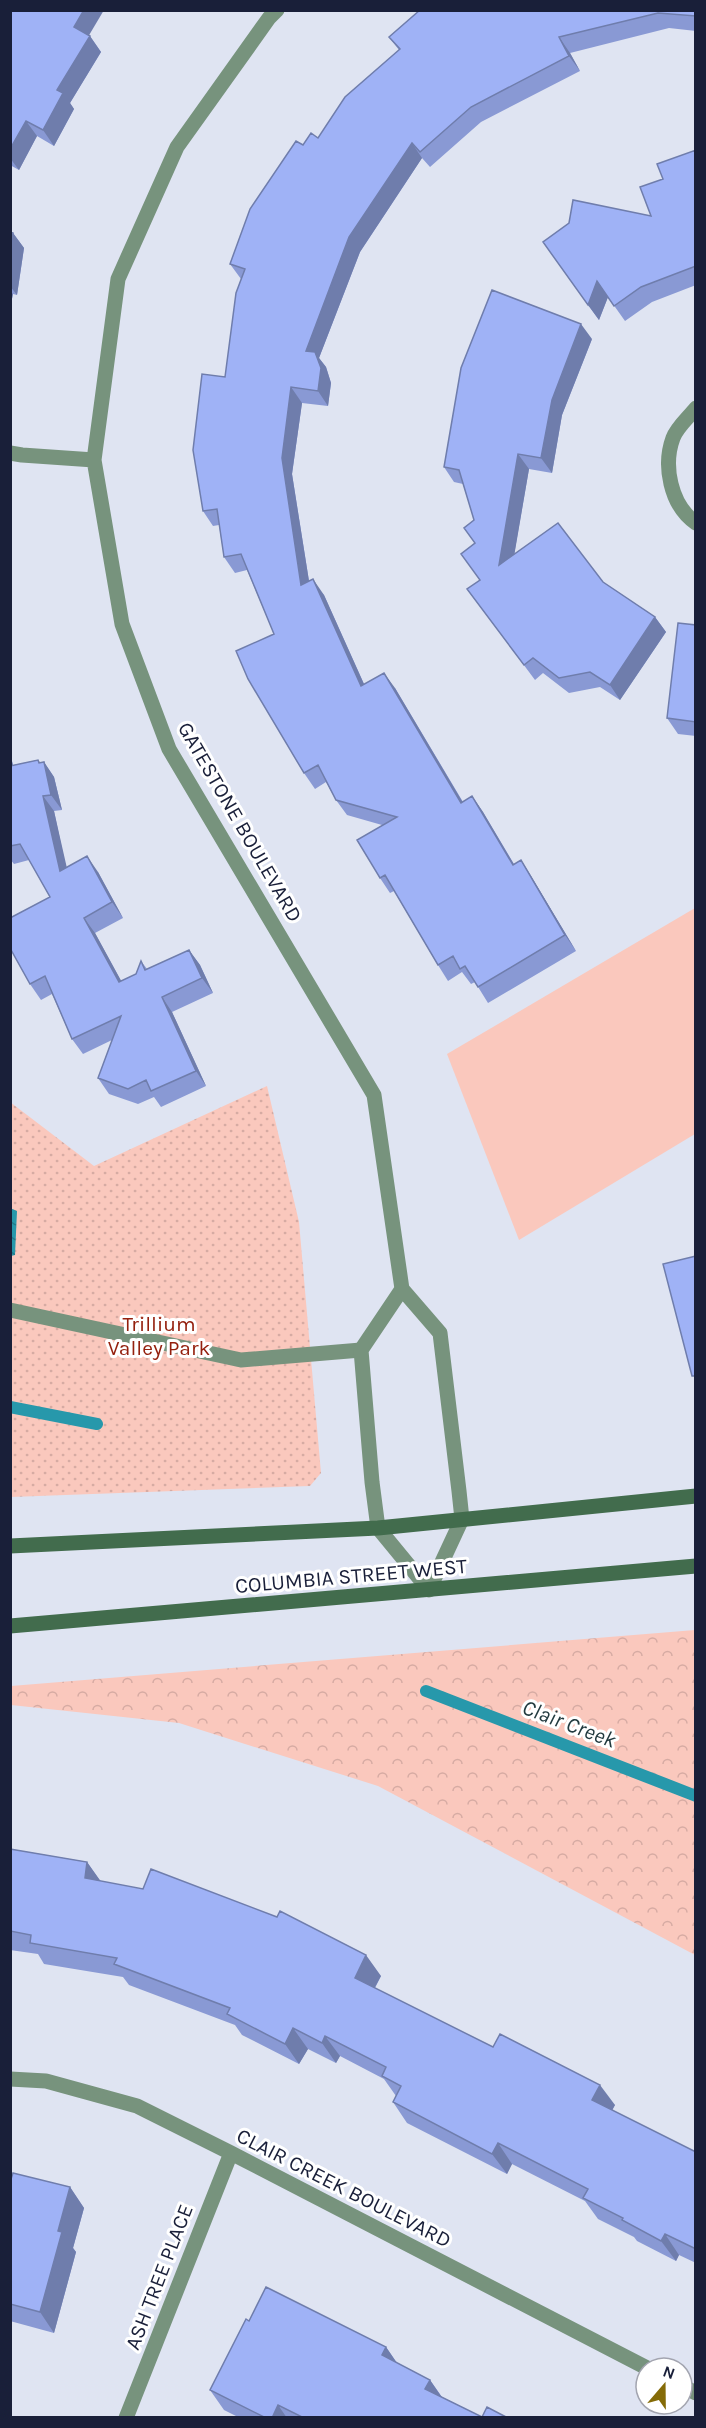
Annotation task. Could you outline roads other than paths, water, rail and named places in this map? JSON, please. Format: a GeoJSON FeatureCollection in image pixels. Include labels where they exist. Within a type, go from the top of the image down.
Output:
{"type":"FeatureCollection","features":[{"type":"Feature","properties":{"kind":"main road"},"geometry":{"type":"LineString","coordinates":[[10,1546],[378,1528],[696,1496]]}},
{"type":"Feature","properties":{"kind":"main road","name":"COLUMBIA STREET WEST"},"geometry":{"type":"LineString","coordinates":[[10,1626],[696,1566]]}},
{"type":"Feature","properties":{"kind":"street","name":"GATESTONE BOULEVARD"},"geometry":{"type":"LineString","coordinates":[[277,10],[177,147],[118,279],[94,460],[122,624],[170,749],[374,1095],[402,1289]]}},
{"type":"Feature","properties":{"kind":"street"},"geometry":{"type":"LineString","coordinates":[[696,408],[674,436],[668,461],[674,495],[688,518],[696,522]]}},
{"type":"Feature","properties":{"kind":"street"},"geometry":{"type":"LineString","coordinates":[[10,453],[94,460]]}},
{"type":"Feature","properties":{"kind":"street"},"geometry":{"type":"LineString","coordinates":[[402,1289],[440,1333],[462,1519],[429,1590],[378,1528],[361,1350],[402,1289]]}},
{"type":"Feature","properties":{"kind":"street"},"geometry":{"type":"LineString","coordinates":[[10,1310],[241,1360],[361,1350]]}},
{"type":"Feature","properties":{"kind":"street","name":"CLAIR CREEK BOULEVARD"},"geometry":{"type":"LineString","coordinates":[[10,2079],[46,2081],[137,2106],[634,2361]]}},
{"type":"Feature","properties":{"kind":"street","name":"ASH TREE PLACE"},"geometry":{"type":"LineString","coordinates":[[126,2418],[231,2153]]}},
{"type":"Feature","properties":{"kind":"water"},"geometry":{"type":"Polygon","coordinates":[[[10,1208],[17,1211],[15,1255],[11,1256],[10,1208]]]}},
{"type":"Feature","properties":{"kind":"waterway","name":"Clair Creek"},"geometry":{"type":"LineString","coordinates":[[10,1407],[97,1424]]}},
{"type":"Feature","properties":{"kind":"waterway","name":"Clair Creek"},"geometry":{"type":"LineString","coordinates":[[426,1691],[696,1796]]}},
{"type":"Feature","properties":{"kind":"park label","name":"Trillium Valley Park"},"geometry":{"type":"Point","coordinates":[159,1336]}}]}
